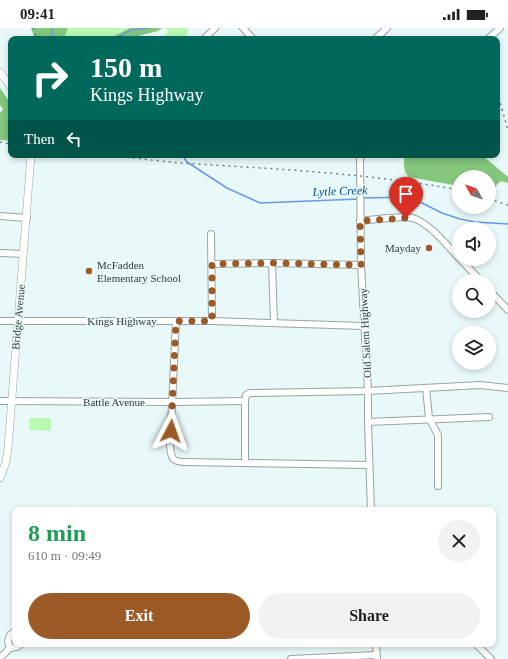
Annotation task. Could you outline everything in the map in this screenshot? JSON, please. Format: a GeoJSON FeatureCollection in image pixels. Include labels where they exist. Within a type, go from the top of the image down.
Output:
{"type":"FeatureCollection","features":[{"type":"Feature","properties":{"kind":"street"},"geometry":{"type":"LineString","coordinates":[[207,36],[215,28]]}},
{"type":"Feature","properties":{"kind":"street"},"geometry":{"type":"LineString","coordinates":[[243,28],[250,36]]}},
{"type":"Feature","properties":{"kind":"street"},"geometry":{"type":"LineString","coordinates":[[378,36],[387,28]]}},
{"type":"Feature","properties":{"kind":"street"},"geometry":{"type":"LineString","coordinates":[[491,36],[500,28]]}},
{"type":"Feature","properties":{"kind":"street"},"geometry":{"type":"LineString","coordinates":[[0,72],[8,83]]}},
{"type":"Feature","properties":{"kind":"street","name":"Old Salem Highway"},"geometry":{"type":"LineString","coordinates":[[360,158],[361,265],[368,391],[371,507]]}},
{"type":"Feature","properties":{"kind":"street","name":"Bridge Avenue"},"geometry":{"type":"LineString","coordinates":[[0,478],[6,462],[8,448],[31,159]]}},
{"type":"Feature","properties":{"kind":"street"},"geometry":{"type":"LineString","coordinates":[[0,216],[27,218]]}},
{"type":"Feature","properties":{"kind":"street"},"geometry":{"type":"LineString","coordinates":[[360,221],[412,218],[424,224],[452,250]]}},
{"type":"Feature","properties":{"kind":"street"},"geometry":{"type":"LineString","coordinates":[[211,234],[212,321]]}},
{"type":"Feature","properties":{"kind":"street"},"geometry":{"type":"LineString","coordinates":[[0,253],[23,254]]}},
{"type":"Feature","properties":{"kind":"street"},"geometry":{"type":"LineString","coordinates":[[212,264],[272,263],[361,265]]}},
{"type":"Feature","properties":{"kind":"street"},"geometry":{"type":"LineString","coordinates":[[272,263],[274,322]]}},
{"type":"Feature","properties":{"kind":"street"},"geometry":{"type":"LineString","coordinates":[[467,266],[475,274]]}},
{"type":"Feature","properties":{"kind":"street"},"geometry":{"type":"LineString","coordinates":[[496,297],[508,310]]}},
{"type":"Feature","properties":{"kind":"street","name":"Kings Highway"},"geometry":{"type":"LineString","coordinates":[[0,321],[212,321],[364,326]]}},
{"type":"Feature","properties":{"kind":"street"},"geometry":{"type":"LineString","coordinates":[[176,321],[170,446],[171,456],[178,462],[369,465]]}},
{"type":"Feature","properties":{"kind":"street"},"geometry":{"type":"LineString","coordinates":[[368,391],[480,385],[508,388]]}},
{"type":"Feature","properties":{"kind":"street"},"geometry":{"type":"LineString","coordinates":[[426,388],[429,418],[438,435],[438,486]]}},
{"type":"Feature","properties":{"kind":"street","name":"Battle Avenue"},"geometry":{"type":"LineString","coordinates":[[0,401],[245,401],[246,396],[250,393],[368,391]]}},
{"type":"Feature","properties":{"kind":"street"},"geometry":{"type":"LineString","coordinates":[[245,401],[245,462]]}},
{"type":"Feature","properties":{"kind":"street"},"geometry":{"type":"LineString","coordinates":[[368,422],[429,418],[489,417]]}},
{"type":"Feature","properties":{"kind":"street"},"geometry":{"type":"LineString","coordinates":[[10,648],[8,641],[12,634]]}},
{"type":"Feature","properties":{"kind":"street"},"geometry":{"type":"LineString","coordinates":[[0,658],[10,648],[17,647]]}},
{"type":"Feature","properties":{"kind":"street"},"geometry":{"type":"LineString","coordinates":[[291,659],[377,657],[376,647]]}},
{"type":"Feature","properties":{"kind":"street"},"geometry":{"type":"LineString","coordinates":[[479,647],[491,659]]}},
{"type":"Feature","properties":{"kind":"green space"},"geometry":{"type":"Polygon","coordinates":[[[31,28],[68,28],[65,36],[34,36],[31,28]]]}},
{"type":"Feature","properties":{"kind":"green space"},"geometry":{"type":"Polygon","coordinates":[[[68,28],[130,28],[114,36],[65,36],[68,28]]]}},
{"type":"Feature","properties":{"kind":"green space"},"geometry":{"type":"Polygon","coordinates":[[[130,28],[162,28],[158,31],[138,36],[114,36],[130,28]]]}},
{"type":"Feature","properties":{"kind":"green space"},"geometry":{"type":"Polygon","coordinates":[[[166,28],[188,28],[187,36],[164,36],[168,32],[166,28]]]}},
{"type":"Feature","properties":{"kind":"green space"},"geometry":{"type":"Polygon","coordinates":[[[0,88],[8,100],[8,141],[0,140],[0,113],[3,109],[0,105],[0,88]]]}},
{"type":"Feature","properties":{"kind":"green space"},"geometry":{"type":"Polygon","coordinates":[[[404,158],[486,158],[508,177],[508,183],[501,181],[496,186],[496,170],[452,170],[452,185],[409,177],[404,167],[404,158]]]}},
{"type":"Feature","properties":{"kind":"green space"},"geometry":{"type":"Polygon","coordinates":[[[29,418],[51,418],[51,431],[29,430],[29,418]]]}},
{"type":"Feature","properties":{"kind":"waterway","name":"Lytle Creek"},"geometry":{"type":"LineString","coordinates":[[51,28],[53,36]]}},
{"type":"Feature","properties":{"kind":"waterway"},"geometry":{"type":"LineString","coordinates":[[120,36],[131,30],[148,28]]}},
{"type":"Feature","properties":{"kind":"waterway","name":"Lytle Creek"},"geometry":{"type":"LineString","coordinates":[[184,158],[187,162],[227,188],[260,203],[359,199]]}},
{"type":"Feature","properties":{"kind":"waterway","name":"Lytle Creek"},"geometry":{"type":"LineString","coordinates":[[363,198],[410,197],[442,213],[460,219],[475,222],[508,224]]}},
{"type":"Feature","properties":{"kind":"railway"},"geometry":{"type":"LineString","coordinates":[[33,28],[36,36]]}},
{"type":"Feature","properties":{"kind":"railway"},"geometry":{"type":"LineString","coordinates":[[500,103],[508,131]]}},
{"type":"Feature","properties":{"kind":"railway"},"geometry":{"type":"LineString","coordinates":[[0,142],[8,143]]}},
{"type":"Feature","properties":{"kind":"railway"},"geometry":{"type":"LineString","coordinates":[[133,158],[390,179],[452,189]]}},
{"type":"Feature","properties":{"kind":"railway"},"geometry":{"type":"LineString","coordinates":[[496,201],[508,205]]}},
{"type":"Feature","properties":{"kind":"place","name":"Mayday"},"geometry":{"type":"Point","coordinates":[429,248]}},
{"type":"Feature","properties":{"kind":"place","name":"McFadden Elementary School"},"geometry":{"type":"Point","coordinates":[89,271]}},
{"type":"Feature","properties":{"kind":"route"},"geometry":{"type":"LineString","coordinates":[[171,431],[176,321],[212,321],[212,264],[272,263],[361,265],[360,221],[406,218]]}}]}
